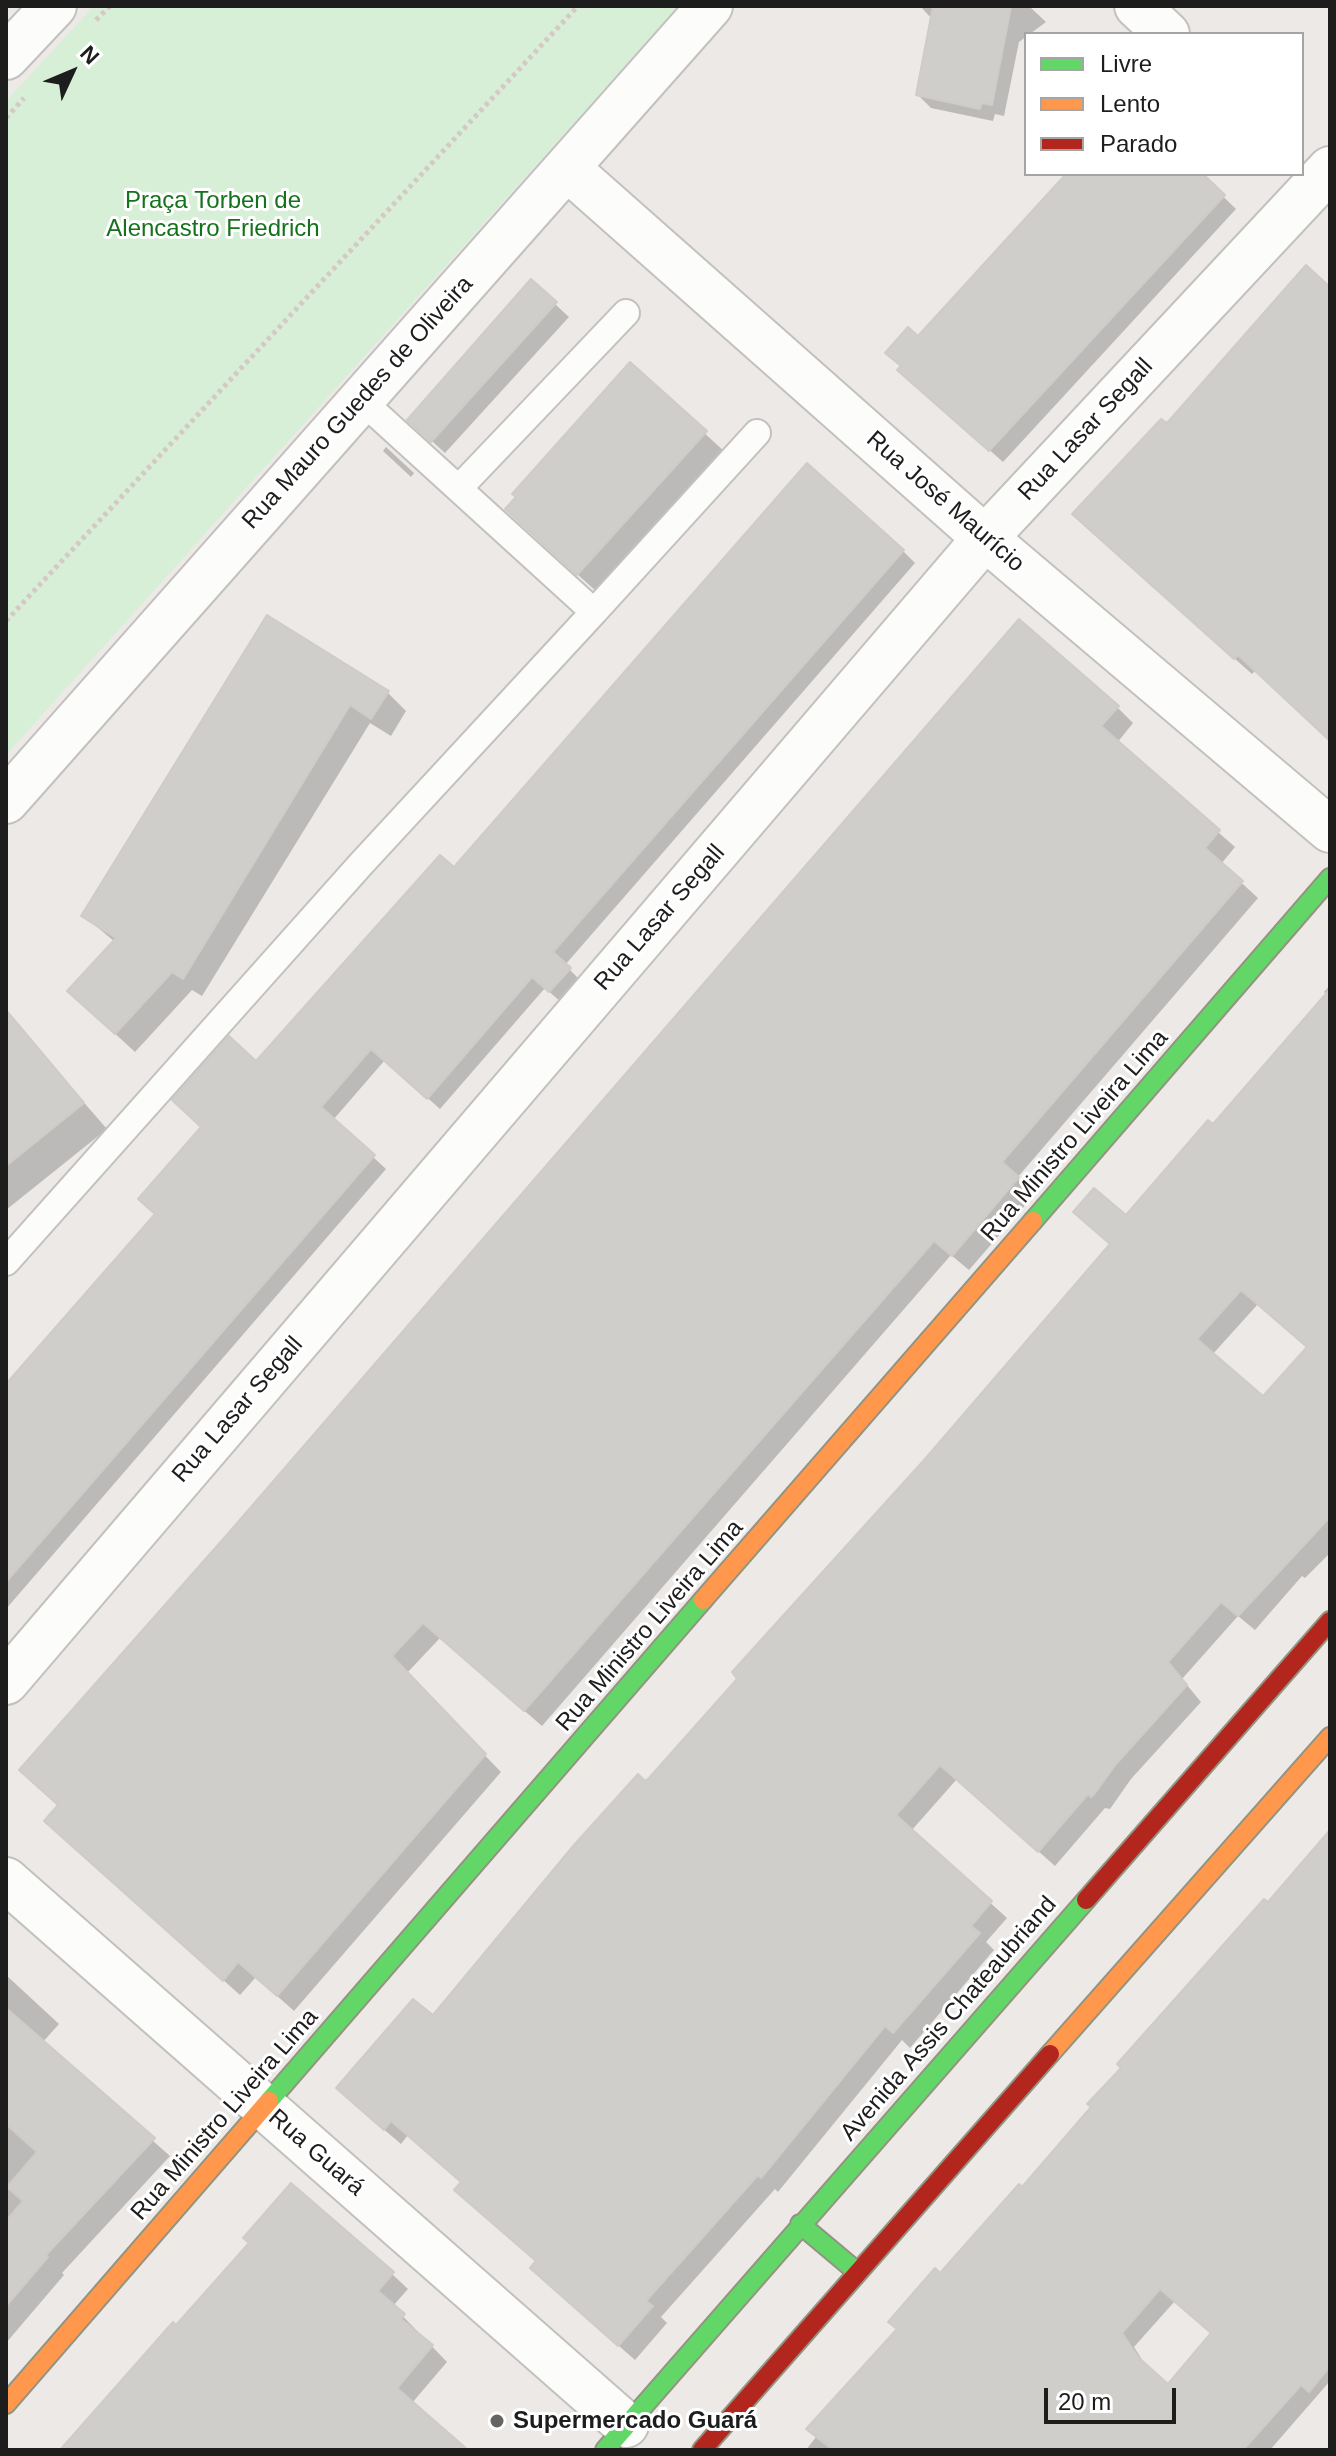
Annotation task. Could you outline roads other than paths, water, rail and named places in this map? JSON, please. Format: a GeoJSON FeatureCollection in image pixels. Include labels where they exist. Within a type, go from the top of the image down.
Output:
{"type":"FeatureCollection","features":[{"type":"Feature","properties":{"kind":"street"},"geometry":{"type":"LineString","coordinates":[[6,57],[54,6]]}},
{"type":"Feature","properties":{"kind":"street","name":"Rua Mauro Guedes de Oliveira"},"geometry":{"type":"LineString","coordinates":[[6,801],[710,6]]}},
{"type":"Feature","properties":{"kind":"street"},"geometry":{"type":"LineString","coordinates":[[1137,6],[1165,32]]}},
{"type":"Feature","properties":{"kind":"street","name":"Rua José Maurício"},"geometry":{"type":"LineString","coordinates":[[567,168],[985,538],[1330,830]]}},
{"type":"Feature","properties":{"kind":"street","name":"Rua Lasar Segall"},"geometry":{"type":"LineString","coordinates":[[6,1682],[985,538],[1323,173]]}},
{"type":"Feature","properties":{"kind":"street","name":"Rua Ministro Liveira Lima"},"geometry":{"type":"LineString","coordinates":[[6,2404],[1330,878]]}},
{"type":"Feature","properties":{"kind":"street","name":"Avenida Assis Chateaubriand"},"geometry":{"type":"LineString","coordinates":[[616,2438],[1330,1621]]}},
{"type":"Feature","properties":{"kind":"street"},"geometry":{"type":"LineString","coordinates":[[1304,1652],[1321,1666]]}},
{"type":"Feature","properties":{"kind":"street"},"geometry":{"type":"LineString","coordinates":[[702,2450],[856,2271],[1330,1737]]}},
{"type":"Feature","properties":{"kind":"street","name":"Rua Guará"},"geometry":{"type":"LineString","coordinates":[[6,1880],[264,2107],[616,2438]]}},
{"type":"Feature","properties":{"kind":"street"},"geometry":{"type":"LineString","coordinates":[[800,2224],[856,2271]]}},
{"type":"Feature","properties":{"kind":"lane"},"geometry":{"type":"LineString","coordinates":[[460,487],[626,313]]}},
{"type":"Feature","properties":{"kind":"lane"},"geometry":{"type":"LineString","coordinates":[[361,400],[594,612]]}},
{"type":"Feature","properties":{"kind":"lane"},"geometry":{"type":"LineString","coordinates":[[6,1262],[361,864],[757,433]]}},
{"type":"Feature","properties":{"kind":"place","name":"Supermercado Guará"},"geometry":{"type":"Point","coordinates":[497,2421]}},
{"type":"Feature","properties":{"kind":"park label","name":"Praça Torben de Alencastro Friedrich"},"geometry":{"type":"Point","coordinates":[213,215]}}]}
